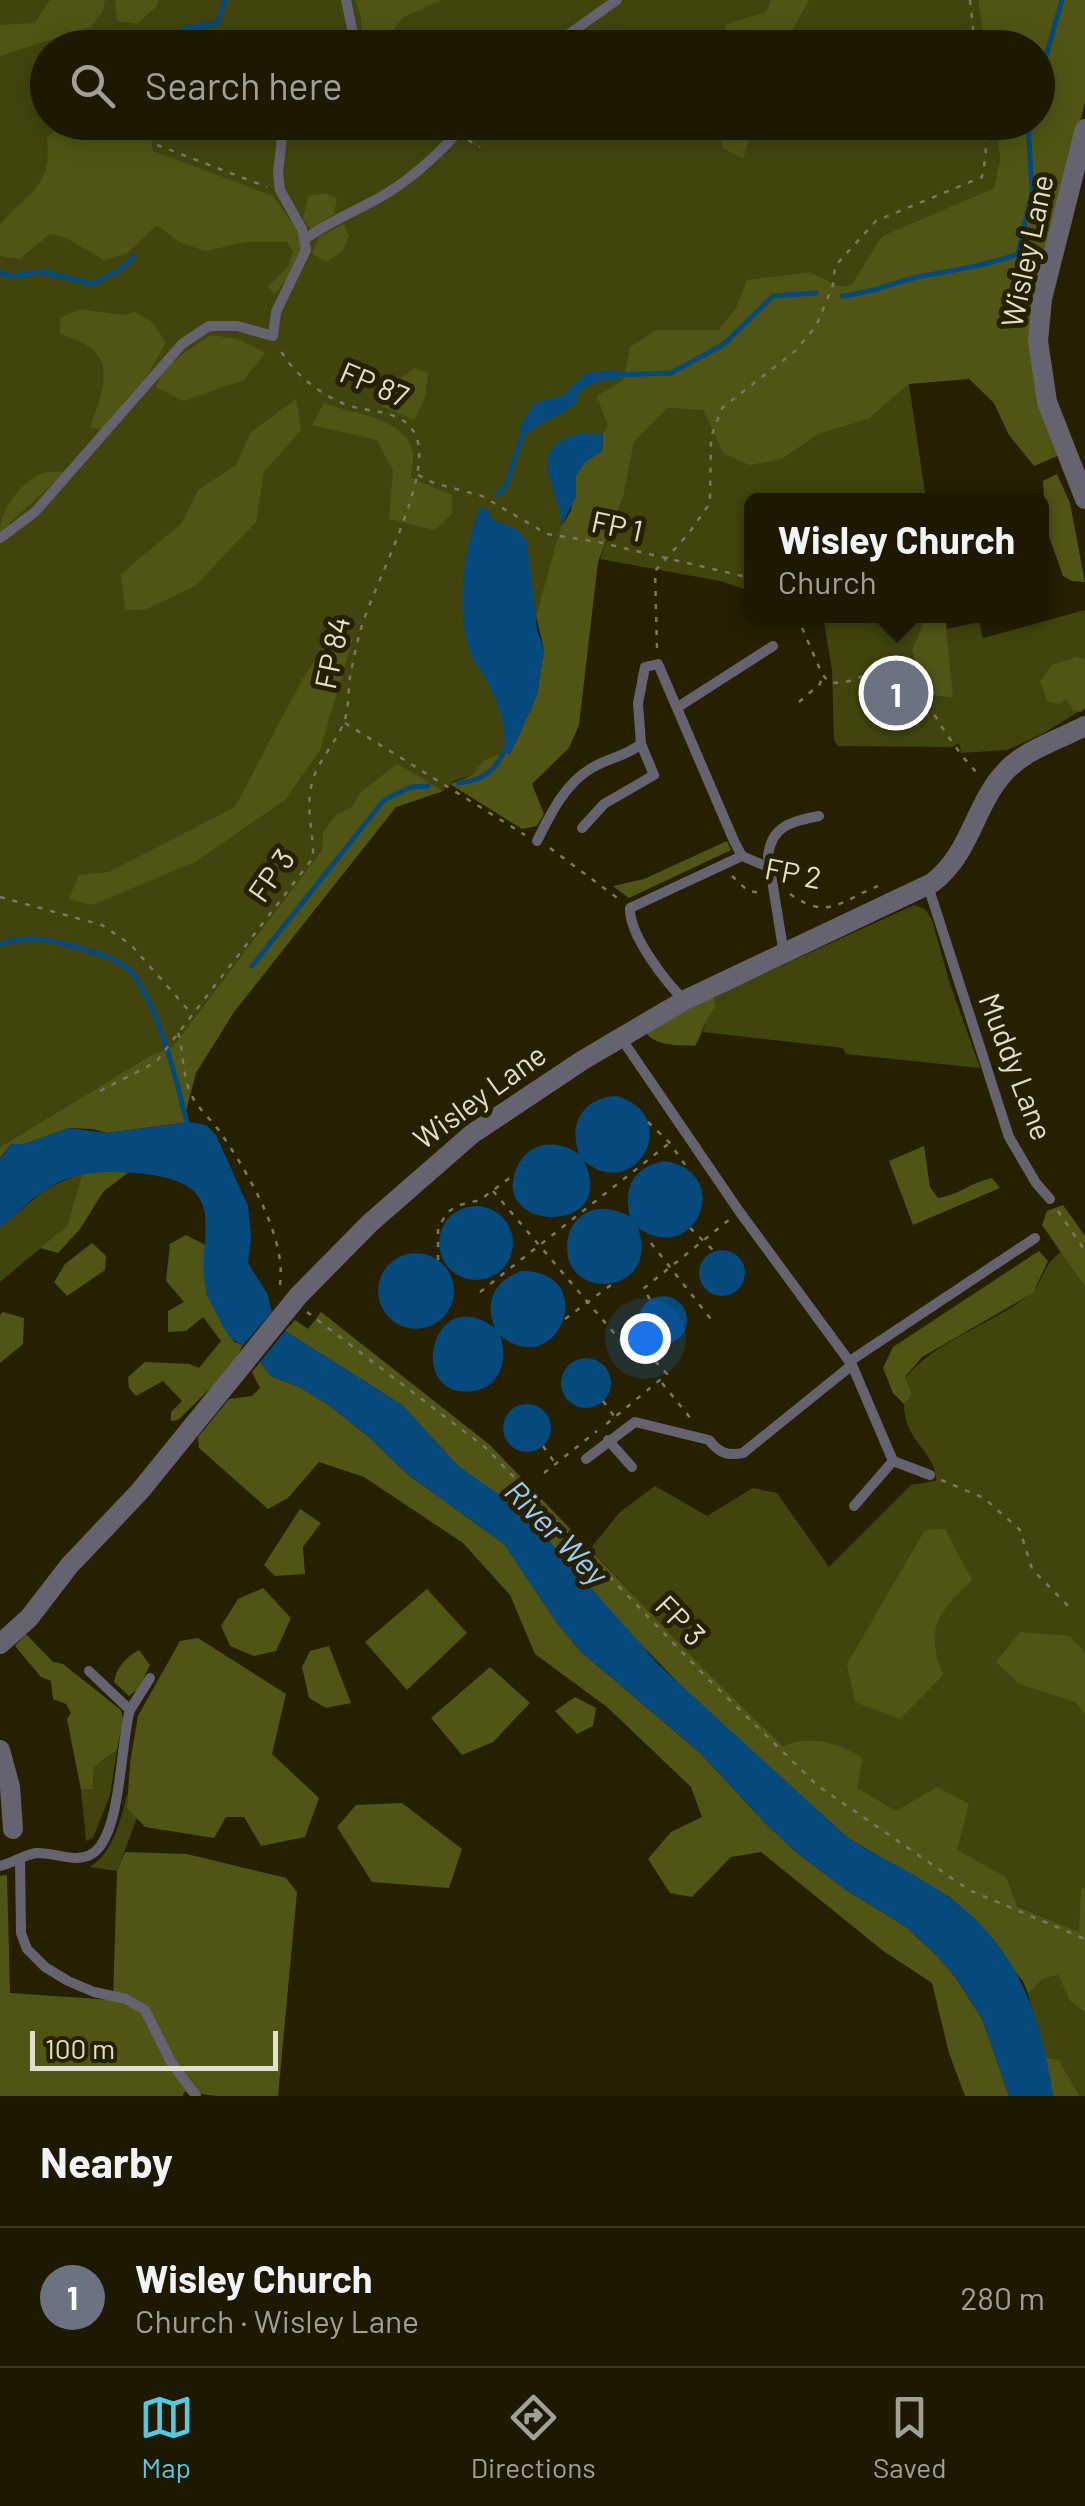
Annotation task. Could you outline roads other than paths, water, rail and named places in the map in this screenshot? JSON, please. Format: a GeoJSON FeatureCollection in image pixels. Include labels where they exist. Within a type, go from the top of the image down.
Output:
{"type":"FeatureCollection","features":[{"type":"Feature","properties":{"kind":"street","name":"Wisley Lane"},"geometry":{"type":"LineString","coordinates":[[1085,129],[1042,298],[1038,341],[1048,402],[1085,499]]}},
{"type":"Feature","properties":{"kind":"street","name":"Wisley Lane"},"geometry":{"type":"LineString","coordinates":[[0,1644],[30,1618],[69,1566],[140,1491],[286,1312],[370,1223],[472,1134],[685,1000],[928,886],[958,856],[1001,776],[1020,760],[1085,726]]}},
{"type":"Feature","properties":{"kind":"street"},"geometry":{"type":"LineString","coordinates":[[0,1750],[10,1787],[13,1829]]}},
{"type":"Feature","properties":{"kind":"lane"},"geometry":{"type":"LineString","coordinates":[[346,0],[352,30]]}},
{"type":"Feature","properties":{"kind":"lane"},"geometry":{"type":"LineString","coordinates":[[574,30],[616,0]]}},
{"type":"Feature","properties":{"kind":"lane"},"geometry":{"type":"LineString","coordinates":[[0,538],[35,512],[182,344],[209,326],[238,326],[273,336],[276,312],[302,264],[305,239],[280,190],[282,140]]}},
{"type":"Feature","properties":{"kind":"lane"},"geometry":{"type":"LineString","coordinates":[[305,239],[328,222],[386,194],[438,158],[452,140]]}},
{"type":"Feature","properties":{"kind":"lane"},"geometry":{"type":"LineString","coordinates":[[678,707],[773,646]]}},
{"type":"Feature","properties":{"kind":"lane"},"geometry":{"type":"LineString","coordinates":[[582,828],[604,804],[654,775],[641,744],[638,703],[645,667],[658,664],[742,856],[770,868]]}},
{"type":"Feature","properties":{"kind":"lane"},"geometry":{"type":"LineString","coordinates":[[537,841],[568,789],[591,768],[626,756],[641,744]]}},
{"type":"Feature","properties":{"kind":"lane"},"geometry":{"type":"LineString","coordinates":[[784,954],[769,844],[774,834],[796,820],[820,816]]}},
{"type":"Feature","properties":{"kind":"lane"},"geometry":{"type":"LineString","coordinates":[[685,1000],[667,982],[632,926],[630,908],[742,856]]}},
{"type":"Feature","properties":{"kind":"lane","name":"Muddy Lane"},"geometry":{"type":"LineString","coordinates":[[928,886],[1009,1137],[1050,1199]]}},
{"type":"Feature","properties":{"kind":"lane"},"geometry":{"type":"LineString","coordinates":[[621,1038],[739,1211],[851,1363],[893,1461],[930,1476]]}},
{"type":"Feature","properties":{"kind":"lane"},"geometry":{"type":"LineString","coordinates":[[586,1459],[634,1422],[709,1440],[716,1450],[730,1456],[743,1453],[851,1363],[1036,1238]]}},
{"type":"Feature","properties":{"kind":"lane"},"geometry":{"type":"LineString","coordinates":[[608,1440],[632,1467]]}},
{"type":"Feature","properties":{"kind":"lane"},"geometry":{"type":"LineString","coordinates":[[854,1506],[893,1461]]}},
{"type":"Feature","properties":{"kind":"lane"},"geometry":{"type":"LineString","coordinates":[[89,1671],[130,1710]]}},
{"type":"Feature","properties":{"kind":"lane"},"geometry":{"type":"LineString","coordinates":[[0,1866],[37,1853],[87,1857],[99,1848],[113,1814],[124,1729],[130,1710],[150,1678]]}},
{"type":"Feature","properties":{"kind":"lane"},"geometry":{"type":"LineString","coordinates":[[20,1860],[20,1933],[27,1949],[68,1981],[145,2010],[172,2062],[196,2096]]}},
{"type":"Feature","properties":{"kind":"water"},"geometry":{"type":"Polygon","coordinates":[[[617,370],[619,379],[588,386],[572,406],[523,437],[519,428],[534,403],[563,395],[586,373],[617,370]]]}},
{"type":"Feature","properties":{"kind":"water"},"geometry":{"type":"Polygon","coordinates":[[[580,433],[603,434],[602,451],[585,462],[576,476],[576,496],[561,527],[547,460],[551,449],[561,440],[580,433]]]}},
{"type":"Feature","properties":{"kind":"water"},"geometry":{"type":"Polygon","coordinates":[[[480,506],[489,511],[491,519],[516,529],[527,541],[537,630],[544,649],[537,695],[510,754],[505,752],[498,705],[465,636],[462,598],[466,559],[480,506]]]}},
{"type":"Feature","properties":{"kind":"water"},"geometry":{"type":"Polygon","coordinates":[[[617,1096],[637,1106],[647,1121],[650,1137],[635,1165],[621,1172],[603,1171],[584,1161],[590,1186],[585,1204],[570,1214],[552,1217],[534,1213],[519,1203],[513,1187],[524,1157],[546,1145],[563,1146],[579,1154],[576,1132],[581,1114],[595,1101],[617,1096]]]}},
{"type":"Feature","properties":{"kind":"water"},"geometry":{"type":"Polygon","coordinates":[[[189,1122],[206,1125],[216,1135],[248,1206],[248,1263],[267,1293],[272,1312],[243,1345],[228,1334],[208,1297],[202,1203],[192,1190],[174,1180],[120,1172],[71,1177],[42,1192],[0,1227],[0,1159],[11,1144],[24,1144],[69,1128],[107,1133],[189,1122]]]}},
{"type":"Feature","properties":{"kind":"water"},"geometry":{"type":"Polygon","coordinates":[[[664,1161],[686,1168],[698,1181],[703,1197],[700,1213],[691,1227],[677,1236],[659,1237],[638,1228],[642,1250],[636,1267],[625,1278],[611,1284],[581,1277],[571,1265],[567,1246],[574,1224],[598,1209],[630,1217],[628,1197],[633,1180],[645,1168],[664,1161]]]}},
{"type":"Feature","properties":{"kind":"water"},"geometry":{"type":"Polygon","coordinates":[[[476,1206],[502,1217],[513,1243],[502,1269],[476,1280],[450,1269],[439,1243],[450,1217],[476,1206]]]}},
{"type":"Feature","properties":{"kind":"water"},"geometry":{"type":"Polygon","coordinates":[[[722,1250],[739,1256],[745,1273],[739,1290],[722,1296],[705,1290],[699,1273],[705,1256],[722,1250]]]}},
{"type":"Feature","properties":{"kind":"water"},"geometry":{"type":"Polygon","coordinates":[[[416,1253],[443,1264],[454,1291],[443,1318],[416,1329],[389,1318],[378,1291],[389,1264],[416,1253]]]}},
{"type":"Feature","properties":{"kind":"water"},"geometry":{"type":"Polygon","coordinates":[[[521,1271],[546,1275],[560,1287],[565,1304],[563,1321],[553,1336],[539,1346],[521,1346],[500,1335],[503,1361],[497,1377],[474,1391],[452,1389],[439,1379],[433,1363],[434,1345],[442,1329],[455,1319],[473,1317],[495,1328],[491,1310],[494,1294],[504,1280],[521,1271]]]}},
{"type":"Feature","properties":{"kind":"water"},"geometry":{"type":"Polygon","coordinates":[[[663,1296],[680,1303],[687,1320],[680,1337],[663,1344],[646,1337],[639,1320],[646,1303],[663,1296]]]}},
{"type":"Feature","properties":{"kind":"water"},"geometry":{"type":"Polygon","coordinates":[[[285,1331],[402,1405],[458,1466],[513,1504],[537,1528],[544,1529],[546,1537],[660,1666],[848,1838],[952,1899],[977,1921],[1015,1971],[1028,1999],[1039,2029],[1053,2096],[1009,2096],[982,2019],[935,1954],[906,1927],[846,1890],[797,1853],[700,1753],[580,1651],[504,1544],[407,1474],[330,1406],[271,1376],[260,1362],[285,1331]]]}},
{"type":"Feature","properties":{"kind":"water"},"geometry":{"type":"Polygon","coordinates":[[[586,1358],[603,1366],[611,1383],[603,1400],[586,1408],[569,1400],[561,1383],[569,1366],[586,1358]]]}},
{"type":"Feature","properties":{"kind":"water"},"geometry":{"type":"Polygon","coordinates":[[[527,1404],[544,1411],[551,1428],[544,1445],[527,1452],[510,1445],[503,1428],[510,1411],[527,1404]]]}},
{"type":"Feature","properties":{"kind":"waterway"},"geometry":{"type":"LineString","coordinates":[[183,30],[217,23],[225,0]]}},
{"type":"Feature","properties":{"kind":"waterway"},"geometry":{"type":"LineString","coordinates":[[1053,30],[1062,0]]}},
{"type":"Feature","properties":{"kind":"waterway"},"geometry":{"type":"LineString","coordinates":[[842,296],[1018,254],[1032,193],[1029,140]]}},
{"type":"Feature","properties":{"kind":"waterway"},"geometry":{"type":"LineString","coordinates":[[0,273],[11,276],[44,272],[92,284],[121,269],[133,257]]}},
{"type":"Feature","properties":{"kind":"waterway"},"geometry":{"type":"LineString","coordinates":[[613,375],[671,373],[724,344],[773,296],[816,293]]}},
{"type":"Feature","properties":{"kind":"waterway"},"geometry":{"type":"LineString","coordinates":[[497,495],[506,485],[524,430]]}},
{"type":"Feature","properties":{"kind":"waterway"},"geometry":{"type":"LineString","coordinates":[[458,783],[488,773],[507,746]]}},
{"type":"Feature","properties":{"kind":"waterway"},"geometry":{"type":"LineString","coordinates":[[252,966],[384,800],[411,787],[428,786]]}},
{"type":"Feature","properties":{"kind":"waterway"},"geometry":{"type":"LineString","coordinates":[[0,944],[47,940],[103,955],[127,968],[138,981],[157,1020],[188,1128]]}},
{"type":"Feature","properties":{"kind":"place","name":"Wisley Church"},"geometry":{"type":"Point","coordinates":[896,693]}},
{"type":"Feature","properties":{"kind":"water label","name":"River Wey"},"geometry":{"type":"Point","coordinates":[556,1533]}}]}
